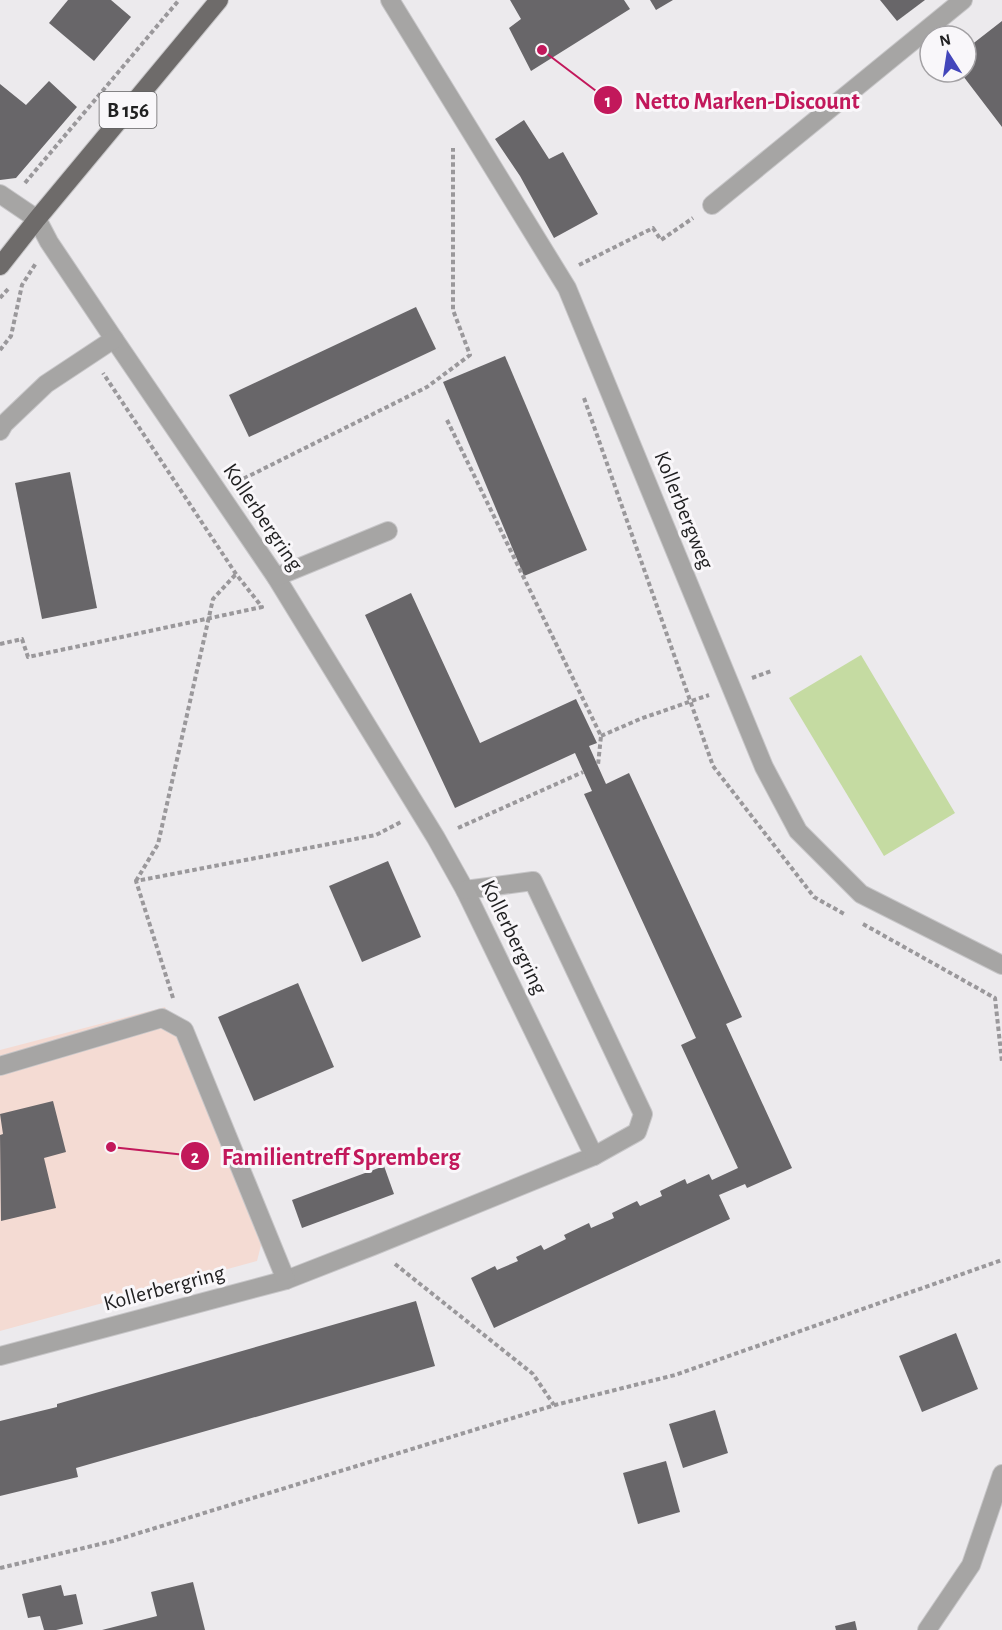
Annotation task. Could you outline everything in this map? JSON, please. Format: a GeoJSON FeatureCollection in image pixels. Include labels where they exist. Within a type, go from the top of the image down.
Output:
{"type":"FeatureCollection","features":[{"type":"Feature","properties":{"kind":"main road","name":"B 156"},"geometry":{"type":"LineString","coordinates":[[0,266],[219,0]]}},
{"type":"Feature","properties":{"kind":"street","name":"Kollerbergweg"},"geometry":{"type":"LineString","coordinates":[[390,0],[559,274],[572,299],[764,767],[798,831],[861,894],[1002,965]]}},
{"type":"Feature","properties":{"kind":"street"},"geometry":{"type":"LineString","coordinates":[[712,205],[963,0]]}},
{"type":"Feature","properties":{"kind":"street"},"geometry":{"type":"LineString","coordinates":[[5,197],[37,219]]}},
{"type":"Feature","properties":{"kind":"street","name":"Kollerbergring"},"geometry":{"type":"LineString","coordinates":[[0,1356],[286,1280],[594,1155],[465,890],[436,838],[276,577],[49,242],[37,219]]}},
{"type":"Feature","properties":{"kind":"street"},"geometry":{"type":"LineString","coordinates":[[0,431],[4,424],[46,384],[114,339]]}},
{"type":"Feature","properties":{"kind":"street"},"geometry":{"type":"LineString","coordinates":[[276,577],[388,531]]}},
{"type":"Feature","properties":{"kind":"street"},"geometry":{"type":"LineString","coordinates":[[465,890],[533,881],[643,1114],[637,1132],[594,1155]]}},
{"type":"Feature","properties":{"kind":"street"},"geometry":{"type":"LineString","coordinates":[[0,1066],[162,1018],[184,1030],[286,1280]]}},
{"type":"Feature","properties":{"kind":"street"},"geometry":{"type":"LineString","coordinates":[[927,1630],[970,1565],[1002,1474]]}},
{"type":"Feature","properties":{"kind":"path"},"geometry":{"type":"LineString","coordinates":[[5,197],[179,0]]}},
{"type":"Feature","properties":{"kind":"path"},"geometry":{"type":"LineString","coordinates":[[218,491],[428,387],[470,355],[453,310],[453,147]]}},
{"type":"Feature","properties":{"kind":"path"},"geometry":{"type":"LineString","coordinates":[[559,274],[653,228],[662,240],[712,205]]}},
{"type":"Feature","properties":{"kind":"path"},"geometry":{"type":"LineString","coordinates":[[0,350],[11,336],[22,285],[49,242]]}},
{"type":"Feature","properties":{"kind":"path"},"geometry":{"type":"LineString","coordinates":[[0,644],[22,639],[28,657],[262,607],[236,574],[92,355]]}},
{"type":"Feature","properties":{"kind":"path"},"geometry":{"type":"LineString","coordinates":[[447,420],[601,736],[598,765]]}},
{"type":"Feature","properties":{"kind":"path"},"geometry":{"type":"LineString","coordinates":[[184,1030],[136,881],[158,844],[213,599],[236,574]]}},
{"type":"Feature","properties":{"kind":"path"},"geometry":{"type":"LineString","coordinates":[[601,736],[640,719],[771,671]]}},
{"type":"Feature","properties":{"kind":"path"},"geometry":{"type":"LineString","coordinates":[[436,838],[583,772]]}},
{"type":"Feature","properties":{"kind":"path"},"geometry":{"type":"LineString","coordinates":[[136,881],[375,835],[420,813]]}},
{"type":"Feature","properties":{"kind":"path"},"geometry":{"type":"LineString","coordinates":[[995,998],[1002,1002]]}},
{"type":"Feature","properties":{"kind":"path"},"geometry":{"type":"LineString","coordinates":[[373,1246],[532,1374],[555,1405]]}},
{"type":"Feature","properties":{"kind":"path"},"geometry":{"type":"LineString","coordinates":[[0,1568],[113,1541],[555,1405],[675,1375],[1002,1260]]}},
{"type":"Feature","properties":{"kind":"shaded area"},"geometry":{"type":"Polygon","coordinates":[[[165,1007],[261,1245],[257,1261],[0,1331],[0,1050],[165,1007]]]}},
{"type":"Feature","properties":{"kind":"green space"},"geometry":{"type":"Polygon","coordinates":[[[861,655],[955,813],[884,856],[789,698],[861,655]]]}},
{"type":"Feature","properties":{"kind":"building"},"geometry":{"type":"Polygon","coordinates":[[[68,0],[111,0],[131,17],[94,61],[49,23],[68,0]]]}},
{"type":"Feature","properties":{"kind":"building"},"geometry":{"type":"Polygon","coordinates":[[[510,0],[624,0],[630,9],[531,71],[509,28],[521,19],[510,0]]]}},
{"type":"Feature","properties":{"kind":"building"},"geometry":{"type":"Polygon","coordinates":[[[650,0],[673,0],[656,10],[650,0]]]}},
{"type":"Feature","properties":{"kind":"building"},"geometry":{"type":"Polygon","coordinates":[[[880,0],[925,0],[897,21],[880,0]]]}},
{"type":"Feature","properties":{"kind":"building"},"geometry":{"type":"Polygon","coordinates":[[[1002,21],[1002,127],[969,84],[978,84],[978,40],[1002,21]]]}},
{"type":"Feature","properties":{"kind":"building"},"geometry":{"type":"Polygon","coordinates":[[[49,81],[77,107],[16,178],[0,180],[0,84],[26,105],[49,81]]]}},
{"type":"Feature","properties":{"kind":"building"},"geometry":{"type":"Polygon","coordinates":[[[524,120],[549,159],[563,152],[598,214],[554,238],[520,176],[495,139],[524,120]]]}},
{"type":"Feature","properties":{"kind":"building"},"geometry":{"type":"Polygon","coordinates":[[[416,307],[436,349],[249,437],[229,395],[416,307]]]}},
{"type":"Feature","properties":{"kind":"building"},"geometry":{"type":"Polygon","coordinates":[[[505,356],[587,550],[524,576],[443,382],[505,356]]]}},
{"type":"Feature","properties":{"kind":"building"},"geometry":{"type":"Polygon","coordinates":[[[70,472],[97,608],[42,619],[15,483],[70,472]]]}},
{"type":"Feature","properties":{"kind":"building"},"geometry":{"type":"Polygon","coordinates":[[[411,593],[480,743],[576,699],[597,743],[589,746],[606,784],[629,773],[742,1017],[726,1024],[792,1168],[747,1188],[745,1184],[719,1195],[730,1219],[494,1328],[471,1278],[495,1266],[497,1270],[518,1261],[516,1257],[541,1245],[544,1250],[566,1239],[564,1235],[589,1223],[591,1228],[614,1218],[612,1213],[637,1201],[640,1206],[662,1196],[660,1191],[685,1179],[687,1184],[709,1174],[712,1180],[738,1168],[681,1045],[696,1038],[584,794],[592,791],[575,753],[455,808],[365,615],[411,593]]]}},
{"type":"Feature","properties":{"kind":"building"},"geometry":{"type":"Polygon","coordinates":[[[388,861],[421,937],[362,962],[329,886],[388,861]]]}},
{"type":"Feature","properties":{"kind":"building"},"geometry":{"type":"Polygon","coordinates":[[[298,983],[334,1067],[254,1101],[218,1017],[298,983]]]}},
{"type":"Feature","properties":{"kind":"building"},"geometry":{"type":"Polygon","coordinates":[[[53,1101],[66,1152],[44,1158],[56,1208],[1,1221],[0,1135],[3,1134],[0,1114],[53,1101]]]}},
{"type":"Feature","properties":{"kind":"building"},"geometry":{"type":"Polygon","coordinates":[[[384,1166],[394,1194],[302,1228],[292,1200],[384,1166]]]}},
{"type":"Feature","properties":{"kind":"building"},"geometry":{"type":"Polygon","coordinates":[[[416,1301],[435,1366],[76,1468],[78,1477],[0,1496],[0,1421],[57,1407],[57,1404],[416,1301]]]}},
{"type":"Feature","properties":{"kind":"building"},"geometry":{"type":"Polygon","coordinates":[[[956,1333],[978,1389],[922,1412],[899,1356],[956,1333]]]}},
{"type":"Feature","properties":{"kind":"building"},"geometry":{"type":"Polygon","coordinates":[[[715,1410],[728,1453],[683,1468],[669,1424],[715,1410]]]}},
{"type":"Feature","properties":{"kind":"building"},"geometry":{"type":"Polygon","coordinates":[[[666,1461],[680,1512],[638,1524],[623,1473],[666,1461]]]}},
{"type":"Feature","properties":{"kind":"building"},"geometry":{"type":"Polygon","coordinates":[[[193,1582],[205,1630],[102,1630],[157,1616],[151,1592],[193,1582]]]}},
{"type":"Feature","properties":{"kind":"building"},"geometry":{"type":"Polygon","coordinates":[[[61,1585],[64,1596],[76,1594],[83,1624],[56,1630],[44,1630],[40,1616],[28,1618],[22,1594],[61,1585]]]}},
{"type":"Feature","properties":{"kind":"building"},"geometry":{"type":"Polygon","coordinates":[[[855,1621],[857,1630],[836,1630],[835,1626],[855,1621]]]}},
{"type":"Feature","properties":{"kind":"place","name":"Netto Marken-Discount"},"geometry":{"type":"Point","coordinates":[542,50]}},
{"type":"Feature","properties":{"kind":"place","name":"Familientreff Spremberg"},"geometry":{"type":"Point","coordinates":[111,1147]}}]}
